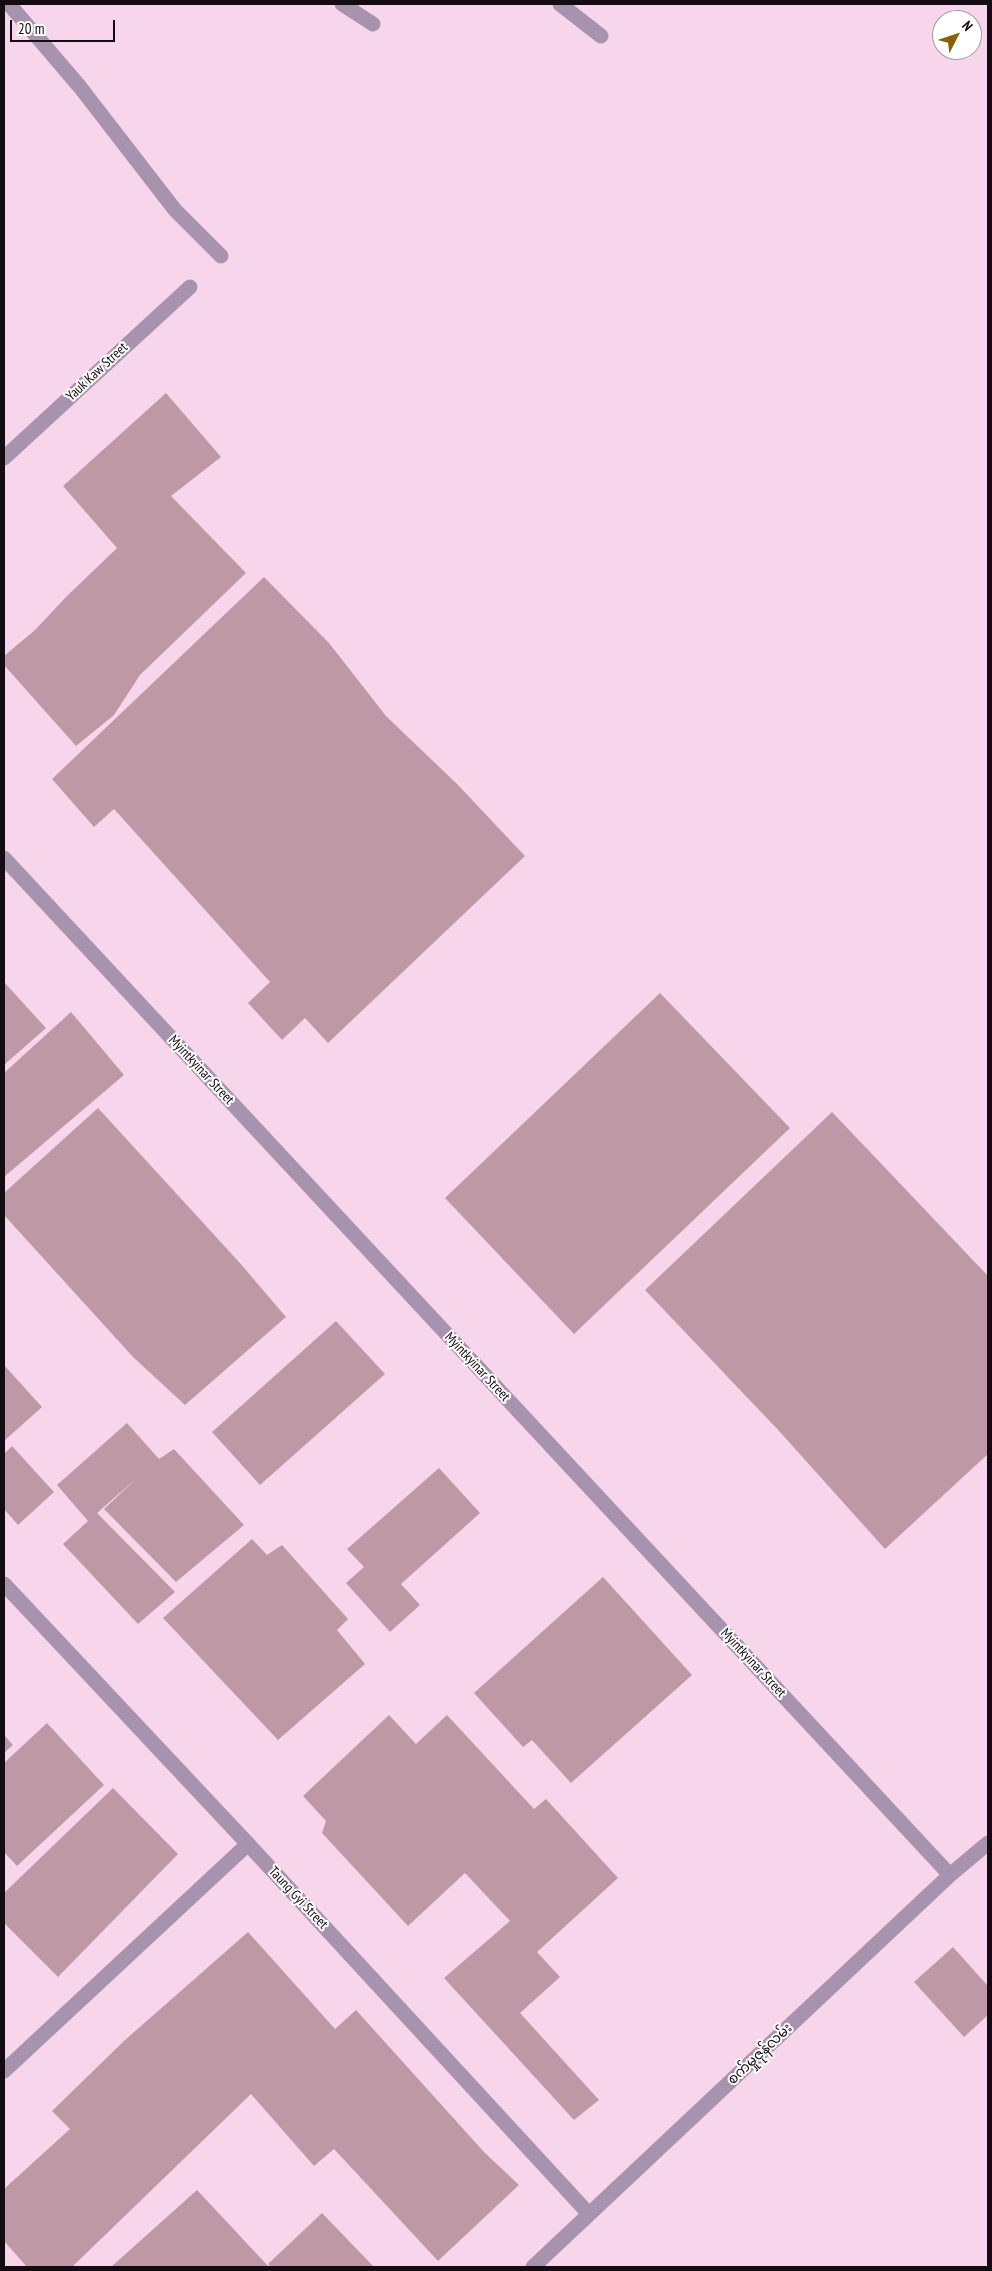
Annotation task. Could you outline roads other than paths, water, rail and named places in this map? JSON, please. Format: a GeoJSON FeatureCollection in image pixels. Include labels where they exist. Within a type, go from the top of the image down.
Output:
{"type":"FeatureCollection","features":[{"type":"Feature","properties":{"kind":"street"},"geometry":{"type":"LineString","coordinates":[[9,4],[80,87],[175,210],[221,256]]}},
{"type":"Feature","properties":{"kind":"street"},"geometry":{"type":"LineString","coordinates":[[342,4],[373,24]]}},
{"type":"Feature","properties":{"kind":"street"},"geometry":{"type":"LineString","coordinates":[[560,4],[601,36]]}},
{"type":"Feature","properties":{"kind":"street","name":"Yauk Kaw Street"},"geometry":{"type":"LineString","coordinates":[[4,458],[190,287]]}},
{"type":"Feature","properties":{"kind":"street","name":"Myintkyinar Street"},"geometry":{"type":"LineString","coordinates":[[4,858],[950,1875]]}},
{"type":"Feature","properties":{"kind":"street","name":"Taung Gyi Street"},"geometry":{"type":"LineString","coordinates":[[4,1584],[248,1844],[589,2214]]}},
{"type":"Feature","properties":{"kind":"street","name":"စက်မှုဇုန်လမ်း"},"geometry":{"type":"LineString","coordinates":[[532,2267],[950,1875],[988,1843]]}},
{"type":"Feature","properties":{"kind":"street"},"geometry":{"type":"LineString","coordinates":[[4,2071],[248,1844]]}}]}
